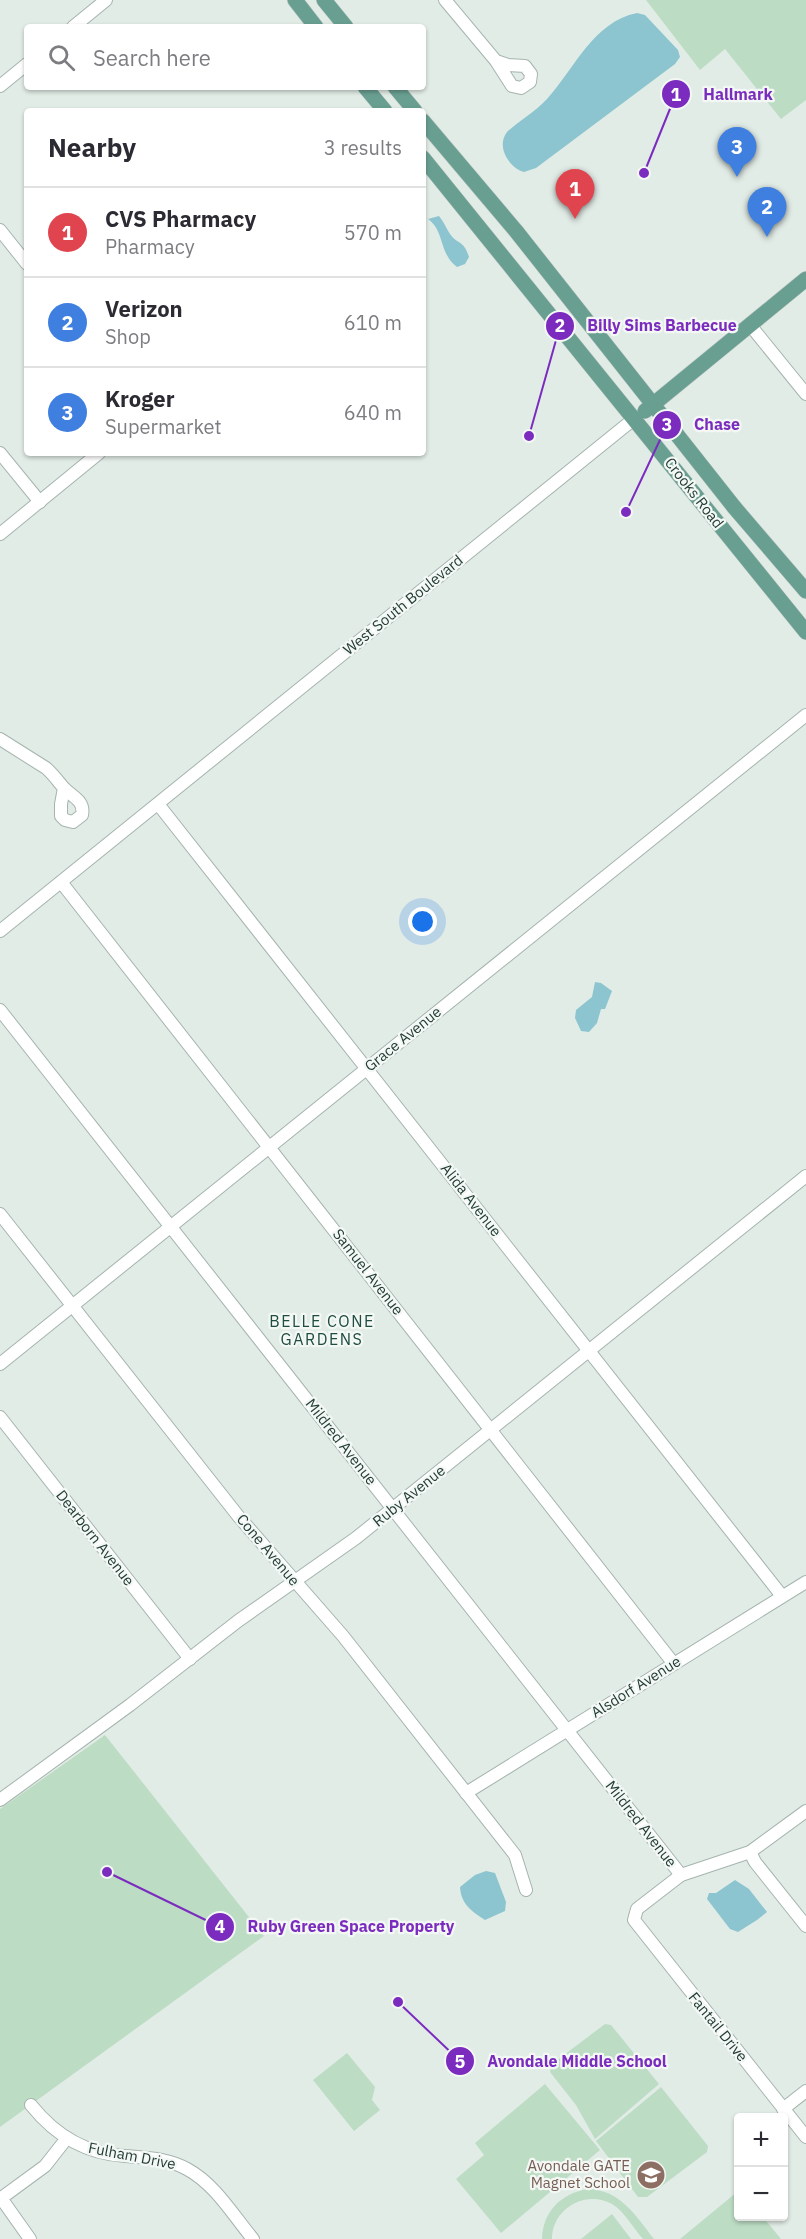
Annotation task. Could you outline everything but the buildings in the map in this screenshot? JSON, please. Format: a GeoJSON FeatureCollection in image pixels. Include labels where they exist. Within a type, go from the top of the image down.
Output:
{"type":"FeatureCollection","features":[{"type":"Feature","properties":{"kind":"main road"},"geometry":{"type":"LineString","coordinates":[[294,0],[314,24]]}},
{"type":"Feature","properties":{"kind":"main road"},"geometry":{"type":"LineString","coordinates":[[324,0],[344,24]]}},
{"type":"Feature","properties":{"kind":"main road"},"geometry":{"type":"LineString","coordinates":[[368,90],[382,108]]}},
{"type":"Feature","properties":{"kind":"main road"},"geometry":{"type":"LineString","coordinates":[[398,90],[412,108]]}},
{"type":"Feature","properties":{"kind":"main road","name":"Crooks Road"},"geometry":{"type":"LineString","coordinates":[[426,125],[496,207],[686,446],[806,591]]}},
{"type":"Feature","properties":{"kind":"main road","name":"Crooks Road"},"geometry":{"type":"LineString","coordinates":[[426,162],[804,629]]}},
{"type":"Feature","properties":{"kind":"main road"},"geometry":{"type":"LineString","coordinates":[[471,216],[480,206],[496,207]]}},
{"type":"Feature","properties":{"kind":"main road","name":"West South Boulevard"},"geometry":{"type":"LineString","coordinates":[[635,418],[806,279]]}},
{"type":"Feature","properties":{"kind":"main road"},"geometry":{"type":"LineString","coordinates":[[603,379],[614,380],[625,370]]}},
{"type":"Feature","properties":{"kind":"main road"},"geometry":{"type":"LineString","coordinates":[[664,454],[669,447],[674,445],[686,446]]}},
{"type":"Feature","properties":{"kind":"street"},"geometry":{"type":"LineString","coordinates":[[77,24],[106,0]]}},
{"type":"Feature","properties":{"kind":"street"},"geometry":{"type":"LineString","coordinates":[[445,0],[496,61]]}},
{"type":"Feature","properties":{"kind":"street"},"geometry":{"type":"LineString","coordinates":[[0,86],[24,66]]}},
{"type":"Feature","properties":{"kind":"street"},"geometry":{"type":"LineString","coordinates":[[0,230],[24,260]]}},
{"type":"Feature","properties":{"kind":"street"},"geometry":{"type":"LineString","coordinates":[[750,325],[806,394]]}},
{"type":"Feature","properties":{"kind":"street","name":"West South Boulevard"},"geometry":{"type":"LineString","coordinates":[[0,931],[635,418]]}},
{"type":"Feature","properties":{"kind":"street"},"geometry":{"type":"LineString","coordinates":[[0,453],[40,501]]}},
{"type":"Feature","properties":{"kind":"street"},"geometry":{"type":"LineString","coordinates":[[0,534],[95,456]]}},
{"type":"Feature","properties":{"kind":"street","name":"Grace Avenue"},"geometry":{"type":"LineString","coordinates":[[0,1364],[806,715]]}},
{"type":"Feature","properties":{"kind":"street"},"geometry":{"type":"LineString","coordinates":[[0,739],[46,768],[64,788]]}},
{"type":"Feature","properties":{"kind":"street","name":"Alida Avenue"},"geometry":{"type":"LineString","coordinates":[[158,804],[782,1596]]}},
{"type":"Feature","properties":{"kind":"street","name":"Samuel Avenue"},"geometry":{"type":"LineString","coordinates":[[61,882],[674,1664]]}},
{"type":"Feature","properties":{"kind":"street","name":"Mildred Avenue"},"geometry":{"type":"LineString","coordinates":[[0,1010],[681,1875]]}},
{"type":"Feature","properties":{"kind":"street","name":"Ruby Avenue"},"geometry":{"type":"LineString","coordinates":[[0,1800],[130,1706],[238,1621],[329,1558],[393,1509],[806,1176]]}},
{"type":"Feature","properties":{"kind":"street","name":"Cone Avenue"},"geometry":{"type":"LineString","coordinates":[[0,1214],[239,1517],[350,1645],[515,1855],[526,1890]]}},
{"type":"Feature","properties":{"kind":"street","name":"Dearborn Avenue"},"geometry":{"type":"LineString","coordinates":[[0,1417],[190,1659]]}},
{"type":"Feature","properties":{"kind":"street","name":"Alsdorf Avenue"},"geometry":{"type":"LineString","coordinates":[[466,1793],[806,1581]]}},
{"type":"Feature","properties":{"kind":"street"},"geometry":{"type":"LineString","coordinates":[[681,1875],[750,1852],[806,1810]]}},
{"type":"Feature","properties":{"kind":"street"},"geometry":{"type":"LineString","coordinates":[[750,1852],[755,1862],[806,1926]]}},
{"type":"Feature","properties":{"kind":"street","name":"Fantail Drive"},"geometry":{"type":"LineString","coordinates":[[681,1875],[637,1909],[634,1916],[635,1924],[806,2138]]}},
{"type":"Feature","properties":{"kind":"street"},"geometry":{"type":"LineString","coordinates":[[783,2109],[806,2091]]}},
{"type":"Feature","properties":{"kind":"street","name":"Fulham Drive"},"geometry":{"type":"LineString","coordinates":[[31,2105],[47,2123],[67,2138],[93,2150],[114,2155],[157,2158],[188,2169],[215,2192],[253,2239]]}},
{"type":"Feature","properties":{"kind":"street"},"geometry":{"type":"LineString","coordinates":[[30,2239],[1,2199],[45,2166],[67,2138]]}},
{"type":"Feature","properties":{"kind":"green space"},"geometry":{"type":"Polygon","coordinates":[[[646,0],[806,0],[806,100],[781,119],[725,49],[700,70],[646,0]]]}},
{"type":"Feature","properties":{"kind":"green space"},"geometry":{"type":"Polygon","coordinates":[[[105,1735],[264,1936],[0,2127],[0,1809],[105,1735]]]}},
{"type":"Feature","properties":{"kind":"green space"},"geometry":{"type":"Polygon","coordinates":[[[605,2024],[611,2025],[659,2084],[595,2139],[576,2105],[550,2072],[552,2064],[605,2024]]]}},
{"type":"Feature","properties":{"kind":"green space"},"geometry":{"type":"Polygon","coordinates":[[[347,2053],[375,2087],[372,2100],[380,2110],[354,2131],[313,2080],[347,2053]]]}},
{"type":"Feature","properties":{"kind":"green space"},"geometry":{"type":"Polygon","coordinates":[[[545,2084],[600,2150],[501,2233],[456,2179],[484,2155],[475,2143],[545,2084]]]}},
{"type":"Feature","properties":{"kind":"green space"},"geometry":{"type":"Polygon","coordinates":[[[661,2087],[708,2146],[707,2152],[647,2197],[638,2197],[596,2141],[661,2087]]]}},
{"type":"Feature","properties":{"kind":"green space"},"geometry":{"type":"Polygon","coordinates":[[[587,2189],[599,2190],[618,2199],[634,2213],[654,2239],[643,2239],[617,2207],[602,2200],[591,2199],[572,2205],[564,2211],[553,2228],[552,2239],[542,2239],[546,2220],[555,2205],[569,2195],[587,2189]]]}},
{"type":"Feature","properties":{"kind":"green space"},"geometry":{"type":"Polygon","coordinates":[[[734,2194],[734,2221],[766,2221],[781,2239],[680,2239],[734,2194]]]}},
{"type":"Feature","properties":{"kind":"green space"},"geometry":{"type":"Polygon","coordinates":[[[612,2214],[631,2239],[581,2239],[612,2214]]]}},
{"type":"Feature","properties":{"kind":"water"},"geometry":{"type":"Polygon","coordinates":[[[637,13],[645,15],[678,50],[680,57],[675,64],[536,168],[524,172],[513,166],[503,149],[507,132],[547,99],[597,36],[608,26],[637,13]]]}},
{"type":"Feature","properties":{"kind":"water"},"geometry":{"type":"Polygon","coordinates":[[[439,216],[450,234],[465,248],[469,257],[465,264],[457,267],[447,256],[437,230],[428,219],[439,216]]]}},
{"type":"Feature","properties":{"kind":"water"},"geometry":{"type":"Polygon","coordinates":[[[595,982],[601,983],[612,991],[605,1009],[601,1009],[597,1023],[589,1032],[581,1031],[575,1018],[576,1010],[592,997],[595,982]]]}},
{"type":"Feature","properties":{"kind":"water"},"geometry":{"type":"Polygon","coordinates":[[[486,1871],[495,1873],[506,1902],[505,1911],[485,1920],[468,1906],[462,1898],[460,1887],[475,1875],[486,1871]]]}},
{"type":"Feature","properties":{"kind":"water"},"geometry":{"type":"Polygon","coordinates":[[[735,1880],[749,1889],[767,1912],[738,1932],[730,1929],[707,1899],[709,1893],[716,1893],[735,1880]]]}},
{"type":"Feature","properties":{"kind":"place","name":"Hallmark"},"geometry":{"type":"Point","coordinates":[644,173]}},
{"type":"Feature","properties":{"kind":"place","name":"Kroger"},"geometry":{"type":"Point","coordinates":[737,177]}},
{"type":"Feature","properties":{"kind":"place","name":"CVS Pharmacy"},"geometry":{"type":"Point","coordinates":[575,219]}},
{"type":"Feature","properties":{"kind":"place","name":"Verizon"},"geometry":{"type":"Point","coordinates":[767,237]}},
{"type":"Feature","properties":{"kind":"place","name":"Billy Sims Barbecue"},"geometry":{"type":"Point","coordinates":[529,436]}},
{"type":"Feature","properties":{"kind":"place","name":"Chase"},"geometry":{"type":"Point","coordinates":[626,512]}},
{"type":"Feature","properties":{"kind":"place","name":"Ruby Green Space Property"},"geometry":{"type":"Point","coordinates":[107,1872]}},
{"type":"Feature","properties":{"kind":"place","name":"Avondale Middle School"},"geometry":{"type":"Point","coordinates":[398,2002]}},
{"type":"Feature","properties":{"kind":"place","name":"Avondale GATE Magnet School"},"geometry":{"type":"Point","coordinates":[651,2175]}},
{"type":"Feature","properties":{"kind":"district","name":"BELLE CONE GARDENS"},"geometry":{"type":"Point","coordinates":[322,1330]}}]}
